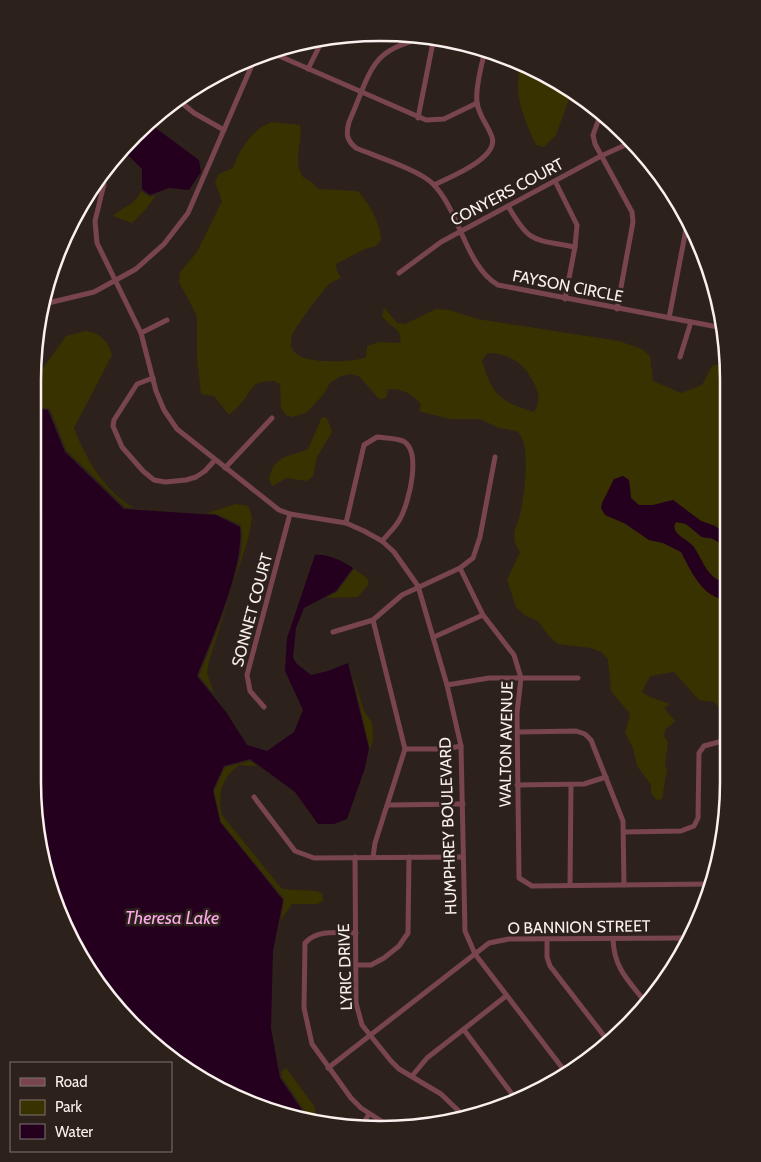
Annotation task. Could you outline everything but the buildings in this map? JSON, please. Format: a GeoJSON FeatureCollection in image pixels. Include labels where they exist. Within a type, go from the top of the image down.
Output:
{"type":"FeatureCollection","features":[{"type":"Feature","properties":{"kind":"street","name":"FAYSON CIRCLE"},"geometry":{"type":"LineString","coordinates":[[403,42],[382,54],[374,64],[346,131],[349,142],[356,148],[420,176],[434,185],[484,274],[491,281],[508,288],[715,327]]}},
{"type":"Feature","properties":{"kind":"street"},"geometry":{"type":"LineString","coordinates":[[418,118],[431,45]]}},
{"type":"Feature","properties":{"kind":"street"},"geometry":{"type":"LineString","coordinates":[[308,69],[319,47]]}},
{"type":"Feature","properties":{"kind":"street"},"geometry":{"type":"LineString","coordinates":[[280,57],[426,120],[444,119],[477,103]]}},
{"type":"Feature","properties":{"kind":"street"},"geometry":{"type":"LineString","coordinates":[[434,185],[481,160],[493,147],[493,140],[477,103],[484,57]]}},
{"type":"Feature","properties":{"kind":"street"},"geometry":{"type":"LineString","coordinates":[[51,302],[94,292],[115,282],[148,259],[181,224],[188,213],[251,67]]}},
{"type":"Feature","properties":{"kind":"street"},"geometry":{"type":"LineString","coordinates":[[183,104],[194,113],[224,130]]}},
{"type":"Feature","properties":{"kind":"street"},"geometry":{"type":"LineString","coordinates":[[598,120],[593,135],[601,156],[632,212],[633,222],[617,308]]}},
{"type":"Feature","properties":{"kind":"street","name":"CONYERS COURT"},"geometry":{"type":"LineString","coordinates":[[399,273],[441,242],[601,156],[624,145]]}},
{"type":"Feature","properties":{"kind":"street"},"geometry":{"type":"LineString","coordinates":[[554,181],[577,225],[575,247],[565,299]]}},
{"type":"Feature","properties":{"kind":"street","name":"HUMPHREY BOULEVARD"},"geometry":{"type":"LineString","coordinates":[[104,184],[95,220],[96,243],[141,333],[164,410],[177,429],[272,505],[290,514],[346,523],[382,541],[404,563],[418,586],[447,685],[461,746],[465,931],[474,954],[562,1068]]}},
{"type":"Feature","properties":{"kind":"street"},"geometry":{"type":"LineString","coordinates":[[508,206],[527,234],[540,240],[575,247]]}},
{"type":"Feature","properties":{"kind":"street"},"geometry":{"type":"LineString","coordinates":[[669,318],[686,232]]}},
{"type":"Feature","properties":{"kind":"street"},"geometry":{"type":"LineString","coordinates":[[141,333],[167,320]]}},
{"type":"Feature","properties":{"kind":"street"},"geometry":{"type":"LineString","coordinates":[[680,356],[691,322]]}},
{"type":"Feature","properties":{"kind":"street"},"geometry":{"type":"LineString","coordinates":[[153,378],[137,384],[114,420],[114,432],[122,447],[143,471],[154,480],[165,482],[196,477],[205,471],[215,460]]}},
{"type":"Feature","properties":{"kind":"street"},"geometry":{"type":"LineString","coordinates":[[225,468],[272,418]]}},
{"type":"Feature","properties":{"kind":"street"},"geometry":{"type":"LineString","coordinates":[[346,523],[364,445],[376,437],[402,440],[410,447],[414,454],[411,478],[401,518],[382,541]]}},
{"type":"Feature","properties":{"kind":"street"},"geometry":{"type":"LineString","coordinates":[[333,632],[373,620],[402,595],[460,568],[473,558],[477,548],[495,457]]}},
{"type":"Feature","properties":{"kind":"street","name":"SONNET COURT"},"geometry":{"type":"LineString","coordinates":[[264,707],[250,691],[246,675],[290,514]]}},
{"type":"Feature","properties":{"kind":"street","name":"WALTON AVENUE"},"geometry":{"type":"LineString","coordinates":[[460,568],[483,615],[514,655],[521,678],[517,784],[519,878],[532,886],[570,885]]}},
{"type":"Feature","properties":{"kind":"street"},"geometry":{"type":"LineString","coordinates":[[434,637],[483,615]]}},
{"type":"Feature","properties":{"kind":"street"},"geometry":{"type":"LineString","coordinates":[[373,620],[405,749],[375,843],[373,857]]}},
{"type":"Feature","properties":{"kind":"street"},"geometry":{"type":"LineString","coordinates":[[447,685],[489,678],[578,678]]}},
{"type":"Feature","properties":{"kind":"street"},"geometry":{"type":"LineString","coordinates":[[518,732],[576,731],[585,734],[591,740],[623,821],[624,885]]}},
{"type":"Feature","properties":{"kind":"street"},"geometry":{"type":"LineString","coordinates":[[624,832],[681,832],[694,826],[698,818],[699,753],[704,746],[720,742]]}},
{"type":"Feature","properties":{"kind":"street"},"geometry":{"type":"LineString","coordinates":[[405,749],[446,749],[461,746]]}},
{"type":"Feature","properties":{"kind":"street"},"geometry":{"type":"LineString","coordinates":[[517,784],[571,785],[594,782],[606,777]]}},
{"type":"Feature","properties":{"kind":"street"},"geometry":{"type":"LineString","coordinates":[[571,785],[570,885],[704,884]]}},
{"type":"Feature","properties":{"kind":"street"},"geometry":{"type":"LineString","coordinates":[[254,798],[295,851],[314,858],[462,857]]}},
{"type":"Feature","properties":{"kind":"street"},"geometry":{"type":"LineString","coordinates":[[388,805],[463,804]]}},
{"type":"Feature","properties":{"kind":"street","name":"LYRIC DRIVE"},"geometry":{"type":"LineString","coordinates":[[355,857],[357,1013],[362,1025],[395,1065],[430,1089],[441,1094],[459,1111]]}},
{"type":"Feature","properties":{"kind":"street"},"geometry":{"type":"LineString","coordinates":[[357,965],[372,965],[384,958],[399,946],[408,933],[409,858]]}},
{"type":"Feature","properties":{"kind":"street"},"geometry":{"type":"LineString","coordinates":[[356,933],[319,933],[311,936],[305,942],[305,1020],[312,1044],[328,1068],[351,1098],[369,1114],[381,1121]]}},
{"type":"Feature","properties":{"kind":"street","name":"O BANNION STREET"},"geometry":{"type":"LineString","coordinates":[[328,1068],[489,943],[498,941],[680,938]]}},
{"type":"Feature","properties":{"kind":"street"},"geometry":{"type":"LineString","coordinates":[[613,939],[614,954],[618,967],[642,998]]}},
{"type":"Feature","properties":{"kind":"street"},"geometry":{"type":"LineString","coordinates":[[547,940],[547,957],[550,966],[605,1036]]}},
{"type":"Feature","properties":{"kind":"street"},"geometry":{"type":"LineString","coordinates":[[412,1076],[427,1058],[506,996]]}},
{"type":"Feature","properties":{"kind":"street"},"geometry":{"type":"LineString","coordinates":[[464,1030],[512,1094]]}},
{"type":"Feature","properties":{"kind":"street"},"geometry":{"type":"LineString","coordinates":[[365,1120],[369,1114]]}},
{"type":"Feature","properties":{"kind":"green space"},"geometry":{"type":"Polygon","coordinates":[[[520,71],[531,76],[569,98],[556,135],[544,147],[536,145],[527,125],[519,96],[520,71]]]}},
{"type":"Feature","properties":{"kind":"green space"},"geometry":{"type":"Polygon","coordinates":[[[272,122],[300,125],[298,165],[303,177],[313,183],[318,189],[358,191],[367,202],[379,226],[381,240],[376,246],[365,249],[336,264],[341,278],[327,286],[294,331],[291,347],[299,356],[323,361],[360,359],[366,357],[367,346],[379,342],[401,343],[399,332],[382,317],[384,307],[397,323],[405,324],[436,309],[449,310],[477,319],[619,341],[642,349],[650,356],[653,381],[681,393],[702,385],[712,366],[719,364],[720,530],[701,521],[673,500],[653,505],[639,505],[631,498],[630,484],[614,479],[601,508],[649,540],[663,543],[681,552],[690,568],[720,598],[720,709],[714,702],[699,700],[674,672],[650,676],[642,692],[670,704],[664,708],[675,721],[665,730],[664,736],[668,742],[665,766],[667,769],[662,799],[657,800],[651,793],[651,785],[637,766],[633,748],[625,733],[630,714],[611,691],[608,659],[601,652],[591,648],[558,644],[548,635],[538,621],[526,616],[516,607],[507,580],[520,552],[515,542],[514,534],[521,511],[526,469],[522,437],[517,431],[499,428],[480,419],[450,419],[419,411],[421,405],[407,392],[388,389],[386,398],[379,399],[360,377],[351,374],[341,376],[330,383],[323,395],[306,413],[292,417],[286,415],[281,408],[280,384],[274,381],[261,382],[254,385],[241,403],[229,415],[214,396],[201,394],[197,358],[197,316],[179,282],[180,272],[197,252],[222,201],[215,182],[219,174],[233,168],[248,140],[259,129],[272,122]],[[487,353],[482,361],[494,390],[505,400],[534,412],[538,404],[536,387],[521,365],[503,355],[487,353]]]}},
{"type":"Feature","properties":{"kind":"green space"},"geometry":{"type":"Polygon","coordinates":[[[141,191],[150,197],[156,195],[146,209],[132,223],[113,216],[136,200],[141,191]]]}},
{"type":"Feature","properties":{"kind":"green space"},"geometry":{"type":"Polygon","coordinates":[[[85,331],[95,333],[108,345],[112,355],[74,428],[90,463],[98,474],[114,493],[134,508],[125,507],[66,450],[50,409],[41,408],[41,371],[66,336],[85,331]]]}},
{"type":"Feature","properties":{"kind":"green space"},"geometry":{"type":"Polygon","coordinates":[[[322,417],[327,418],[332,432],[317,457],[313,477],[306,481],[287,478],[272,486],[269,478],[275,464],[284,457],[308,449],[322,417]]]}},
{"type":"Feature","properties":{"kind":"green space"},"geometry":{"type":"Polygon","coordinates":[[[236,504],[248,506],[252,517],[249,536],[209,661],[207,673],[214,694],[199,676],[221,622],[235,579],[242,540],[241,525],[216,514],[207,513],[236,504]]]}},
{"type":"Feature","properties":{"kind":"green space"},"geometry":{"type":"Polygon","coordinates":[[[676,522],[684,523],[699,535],[719,542],[720,581],[710,574],[693,546],[674,530],[676,522]]]}},
{"type":"Feature","properties":{"kind":"green space"},"geometry":{"type":"Polygon","coordinates":[[[354,569],[367,578],[369,584],[358,597],[325,598],[337,592],[354,569]]]}},
{"type":"Feature","properties":{"kind":"green space"},"geometry":{"type":"Polygon","coordinates":[[[352,673],[364,711],[372,723],[373,739],[370,750],[352,673]]]}},
{"type":"Feature","properties":{"kind":"green space"},"geometry":{"type":"Polygon","coordinates":[[[250,761],[257,766],[239,765],[228,775],[222,787],[220,800],[222,815],[281,888],[322,893],[323,901],[317,904],[292,904],[281,920],[284,899],[221,822],[214,791],[225,767],[250,761]]]}},
{"type":"Feature","properties":{"kind":"green space"},"geometry":{"type":"Polygon","coordinates":[[[286,1068],[314,1106],[316,1114],[305,1112],[282,1077],[281,1072],[286,1068]]]}},
{"type":"Feature","properties":{"kind":"water"},"geometry":{"type":"Polygon","coordinates":[[[155,127],[199,160],[201,172],[189,190],[169,188],[150,195],[142,189],[142,169],[127,155],[155,127]]]}},
{"type":"Feature","properties":{"kind":"water","name":"Theresa Lake"},"geometry":{"type":"Polygon","coordinates":[[[41,409],[48,410],[65,452],[124,509],[216,515],[240,527],[240,544],[232,582],[219,622],[197,676],[226,712],[247,745],[267,751],[294,732],[303,710],[285,671],[287,638],[315,555],[334,558],[353,568],[336,591],[304,608],[296,628],[293,658],[297,664],[311,675],[348,663],[369,748],[365,768],[347,819],[334,824],[318,824],[295,792],[250,759],[224,766],[213,790],[220,822],[283,900],[273,951],[271,1028],[280,1078],[303,1111],[271,1103],[230,1086],[192,1064],[157,1037],[125,1005],[98,970],[76,932],[59,891],[44,826],[41,782],[41,409]]]}},
{"type":"Feature","properties":{"kind":"water"},"geometry":{"type":"Polygon","coordinates":[[[623,476],[629,480],[631,498],[639,505],[653,505],[673,500],[701,521],[720,530],[720,543],[711,538],[702,537],[686,524],[676,522],[674,526],[679,535],[693,546],[710,574],[720,581],[720,598],[704,589],[698,582],[681,552],[663,543],[649,540],[626,524],[605,515],[601,508],[602,503],[614,479],[623,476]]]}}]}
